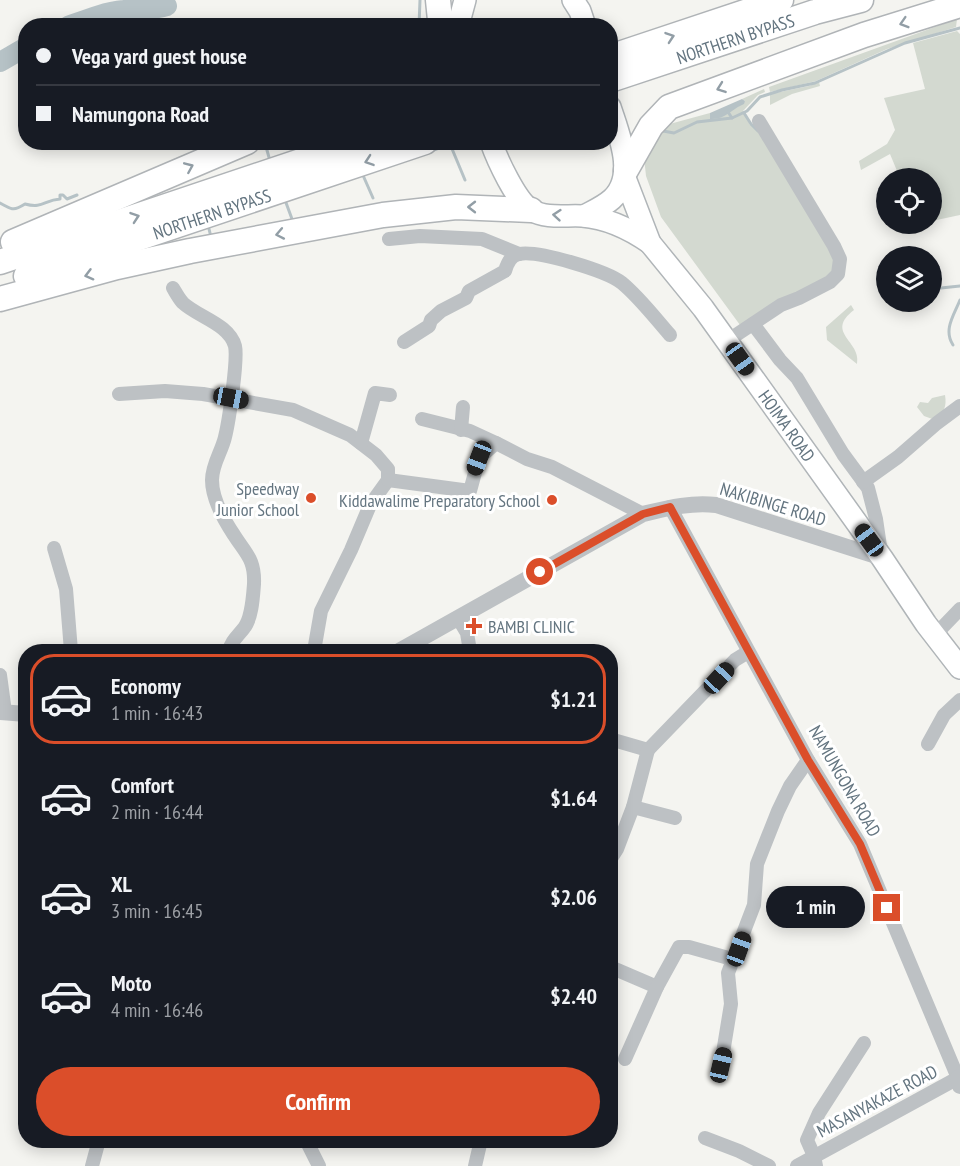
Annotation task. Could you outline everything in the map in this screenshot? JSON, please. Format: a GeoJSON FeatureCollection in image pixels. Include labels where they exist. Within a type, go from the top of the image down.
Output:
{"type":"FeatureCollection","features":[{"type":"Feature","properties":{"kind":"highway"},"geometry":{"type":"LineString","coordinates":[[438,0],[440,18]]}},
{"type":"Feature","properties":{"kind":"highway","name":"NORTHERN BYPASS"},"geometry":{"type":"LineString","coordinates":[[618,65],[781,0]]}},
{"type":"Feature","properties":{"kind":"highway","name":"NORTHERN BYPASS"},"geometry":{"type":"LineString","coordinates":[[618,66],[861,0]]}},
{"type":"Feature","properties":{"kind":"highway"},"geometry":{"type":"LineString","coordinates":[[626,174],[651,126],[669,107],[864,35],[960,5]]}},
{"type":"Feature","properties":{"kind":"highway"},"geometry":{"type":"LineString","coordinates":[[0,247],[228,150]]}},
{"type":"Feature","properties":{"kind":"highway","name":"NORTHERN BYPASS"},"geometry":{"type":"LineString","coordinates":[[0,262],[333,150]]}},
{"type":"Feature","properties":{"kind":"highway","name":"NORTHERN BYPASS"},"geometry":{"type":"LineString","coordinates":[[0,285],[401,150]]}},
{"type":"Feature","properties":{"kind":"highway"},"geometry":{"type":"LineString","coordinates":[[0,299],[117,267],[213,246],[383,215],[456,207],[531,210]]}},
{"type":"Feature","properties":{"kind":"main road"},"geometry":{"type":"LineString","coordinates":[[573,0],[582,18]]}},
{"type":"Feature","properties":{"kind":"main road","name":"HOIMA ROAD"},"geometry":{"type":"LineString","coordinates":[[618,140],[626,174],[650,243],[704,308],[960,668]]}},
{"type":"Feature","properties":{"kind":"main road"},"geometry":{"type":"LineString","coordinates":[[495,150],[507,178],[531,210],[552,216],[584,216],[617,224],[635,232],[650,243]]}},
{"type":"Feature","properties":{"kind":"main road"},"geometry":{"type":"LineString","coordinates":[[584,216],[614,198],[626,174]]}},
{"type":"Feature","properties":{"kind":"street"},"geometry":{"type":"LineString","coordinates":[[727,341],[781,305],[830,282],[838,274],[840,259],[824,228],[759,121]]}},
{"type":"Feature","properties":{"kind":"street"},"geometry":{"type":"LineString","coordinates":[[389,239],[420,236],[482,239],[519,254],[563,260],[607,275],[621,283],[670,335]]}},
{"type":"Feature","properties":{"kind":"street"},"geometry":{"type":"LineString","coordinates":[[404,342],[429,326],[431,320],[441,311],[466,298],[469,291],[505,271],[512,258],[519,254]]}},
{"type":"Feature","properties":{"kind":"street"},"geometry":{"type":"LineString","coordinates":[[173,288],[181,301],[230,335],[235,347],[225,437],[214,465],[212,479],[214,493],[230,528],[246,550],[254,571],[254,586],[248,621],[231,644]]}},
{"type":"Feature","properties":{"kind":"street"},"geometry":{"type":"LineString","coordinates":[[753,324],[780,360],[797,378],[828,430],[868,488],[882,558]]}},
{"type":"Feature","properties":{"kind":"street"},"geometry":{"type":"LineString","coordinates":[[119,394],[165,391],[231,398],[293,410],[350,435],[376,455],[388,469],[388,480],[370,505],[348,557],[321,611],[315,644]]}},
{"type":"Feature","properties":{"kind":"street"},"geometry":{"type":"LineString","coordinates":[[361,443],[375,393],[390,395]]}},
{"type":"Feature","properties":{"kind":"street"},"geometry":{"type":"LineString","coordinates":[[863,482],[897,458],[960,406]]}},
{"type":"Feature","properties":{"kind":"street"},"geometry":{"type":"LineString","coordinates":[[461,429],[463,407]]}},
{"type":"Feature","properties":{"kind":"street"},"geometry":{"type":"LineString","coordinates":[[422,419],[470,431],[527,459],[552,467],[643,514]]}},
{"type":"Feature","properties":{"kind":"street"},"geometry":{"type":"LineString","coordinates":[[388,480],[470,491],[479,458],[496,443]]}},
{"type":"Feature","properties":{"kind":"street","name":"NAKIBINGE ROAD"},"geometry":{"type":"LineString","coordinates":[[412,644],[643,514],[670,507],[716,505],[882,558]]}},
{"type":"Feature","properties":{"kind":"street","name":"NAMUNGONA ROAD"},"geometry":{"type":"LineString","coordinates":[[670,507],[808,760],[860,844],[959,1080]]}},
{"type":"Feature","properties":{"kind":"street"},"geometry":{"type":"LineString","coordinates":[[54,548],[66,589],[70,644]]}},
{"type":"Feature","properties":{"kind":"street"},"geometry":{"type":"LineString","coordinates":[[935,635],[960,609]]}},
{"type":"Feature","properties":{"kind":"street"},"geometry":{"type":"LineString","coordinates":[[458,618],[467,633],[469,644]]}},
{"type":"Feature","properties":{"kind":"street"},"geometry":{"type":"LineString","coordinates":[[618,846],[633,807],[648,750],[735,660],[748,652]]}},
{"type":"Feature","properties":{"kind":"street"},"geometry":{"type":"LineString","coordinates":[[0,675],[3,712],[18,713]]}},
{"type":"Feature","properties":{"kind":"street"},"geometry":{"type":"LineString","coordinates":[[928,744],[944,715],[960,700]]}},
{"type":"Feature","properties":{"kind":"street"},"geometry":{"type":"LineString","coordinates":[[618,741],[648,750]]}},
{"type":"Feature","properties":{"kind":"street"},"geometry":{"type":"LineString","coordinates":[[721,1065],[731,1004],[728,973],[754,905],[757,864],[790,786],[808,760]]}},
{"type":"Feature","properties":{"kind":"street"},"geometry":{"type":"LineString","coordinates":[[633,807],[675,819]]}},
{"type":"Feature","properties":{"kind":"street"},"geometry":{"type":"LineString","coordinates":[[625,1059],[657,987],[679,947],[689,947],[732,959]]}},
{"type":"Feature","properties":{"kind":"street"},"geometry":{"type":"LineString","coordinates":[[618,970],[657,987]]}},
{"type":"Feature","properties":{"kind":"street","name":"MASANYAKAZE ROAD"},"geometry":{"type":"LineString","coordinates":[[815,1161],[807,1140],[814,1122],[864,1043]]}},
{"type":"Feature","properties":{"kind":"street","name":"MASANYAKAZE ROAD"},"geometry":{"type":"LineString","coordinates":[[796,1166],[815,1161],[959,1080]]}},
{"type":"Feature","properties":{"kind":"street"},"geometry":{"type":"LineString","coordinates":[[705,1138],[769,1166]]}},
{"type":"Feature","properties":{"kind":"street"},"geometry":{"type":"LineString","coordinates":[[92,1166],[97,1148]]}},
{"type":"Feature","properties":{"kind":"street"},"geometry":{"type":"LineString","coordinates":[[310,1148],[319,1166]]}},
{"type":"Feature","properties":{"kind":"street"},"geometry":{"type":"LineString","coordinates":[[475,1166],[479,1148]]}},
{"type":"Feature","properties":{"kind":"shaded area"},"geometry":{"type":"Polygon","coordinates":[[[957,19],[956,27],[887,49],[816,81],[770,92],[769,87],[957,19]]]}},
{"type":"Feature","properties":{"kind":"shaded area"},"geometry":{"type":"Polygon","coordinates":[[[957,31],[960,34],[960,215],[942,219],[942,168],[896,168],[890,154],[861,170],[859,161],[887,144],[895,130],[884,98],[925,89],[913,43],[957,31]]]}},
{"type":"Feature","properties":{"kind":"shaded area"},"geometry":{"type":"Polygon","coordinates":[[[819,82],[820,86],[792,94],[770,105],[770,94],[819,82]]]}},
{"type":"Feature","properties":{"kind":"shaded area"},"geometry":{"type":"Polygon","coordinates":[[[764,89],[765,92],[758,95],[743,111],[750,125],[757,122],[836,257],[833,276],[740,325],[661,217],[646,176],[644,157],[649,145],[666,125],[710,113],[710,118],[738,107],[745,101],[742,99],[764,89]]]}},
{"type":"Feature","properties":{"kind":"shaded area"},"geometry":{"type":"Polygon","coordinates":[[[742,99],[745,101],[744,104],[724,116],[710,119],[710,113],[742,99]]]}},
{"type":"Feature","properties":{"kind":"shaded area"},"geometry":{"type":"Polygon","coordinates":[[[851,305],[854,310],[846,318],[843,331],[857,356],[857,364],[827,340],[826,327],[851,305]]]}},
{"type":"Feature","properties":{"kind":"shaded area"},"geometry":{"type":"Polygon","coordinates":[[[945,395],[944,409],[935,420],[924,416],[917,407],[920,402],[928,403],[932,398],[945,395]]]}},
{"type":"Feature","properties":{"kind":"waterway"},"geometry":{"type":"LineString","coordinates":[[419,18],[420,0]]}},
{"type":"Feature","properties":{"kind":"waterway"},"geometry":{"type":"LineString","coordinates":[[90,18],[109,12],[167,6]]}},
{"type":"Feature","properties":{"kind":"waterway"},"geometry":{"type":"LineString","coordinates":[[728,112],[732,118],[747,111],[760,97],[815,83],[905,43],[960,28]]}},
{"type":"Feature","properties":{"kind":"waterway"},"geometry":{"type":"LineString","coordinates":[[0,62],[18,52]]}},
{"type":"Feature","properties":{"kind":"waterway"},"geometry":{"type":"LineString","coordinates":[[744,113],[758,131]]}},
{"type":"Feature","properties":{"kind":"waterway"},"geometry":{"type":"LineString","coordinates":[[663,131],[674,133],[697,122],[732,118]]}},
{"type":"Feature","properties":{"kind":"waterway"},"geometry":{"type":"LineString","coordinates":[[267,150],[270,161]]}},
{"type":"Feature","properties":{"kind":"waterway"},"geometry":{"type":"LineString","coordinates":[[452,150],[465,180]]}},
{"type":"Feature","properties":{"kind":"waterway"},"geometry":{"type":"LineString","coordinates":[[362,173],[373,198]]}},
{"type":"Feature","properties":{"kind":"waterway"},"geometry":{"type":"LineString","coordinates":[[0,203],[15,209],[25,204],[40,205],[60,199],[60,195],[67,199],[77,195]]}},
{"type":"Feature","properties":{"kind":"waterway"},"geometry":{"type":"LineString","coordinates":[[285,200],[292,219]]}},
{"type":"Feature","properties":{"kind":"waterway"},"geometry":{"type":"LineString","coordinates":[[208,225],[211,237]]}},
{"type":"Feature","properties":{"kind":"waterway"},"geometry":{"type":"LineString","coordinates":[[942,288],[960,286]]}},
{"type":"Feature","properties":{"kind":"waterway"},"geometry":{"type":"LineString","coordinates":[[953,345],[949,328],[960,300]]}},
{"type":"Feature","properties":{"kind":"place","name":"Speedway Junior School"},"geometry":{"type":"Point","coordinates":[311,498]}},
{"type":"Feature","properties":{"kind":"place","name":"Kiddawalime Preparatory School"},"geometry":{"type":"Point","coordinates":[552,500]}},
{"type":"Feature","properties":{"kind":"place","name":"BAMBI CLINIC"},"geometry":{"type":"Point","coordinates":[474,626]}},
{"type":"Feature","properties":{"kind":"route"},"geometry":{"type":"LineString","coordinates":[[540,572],[643,514],[670,507],[808,760],[860,844],[887,908]]}}]}
